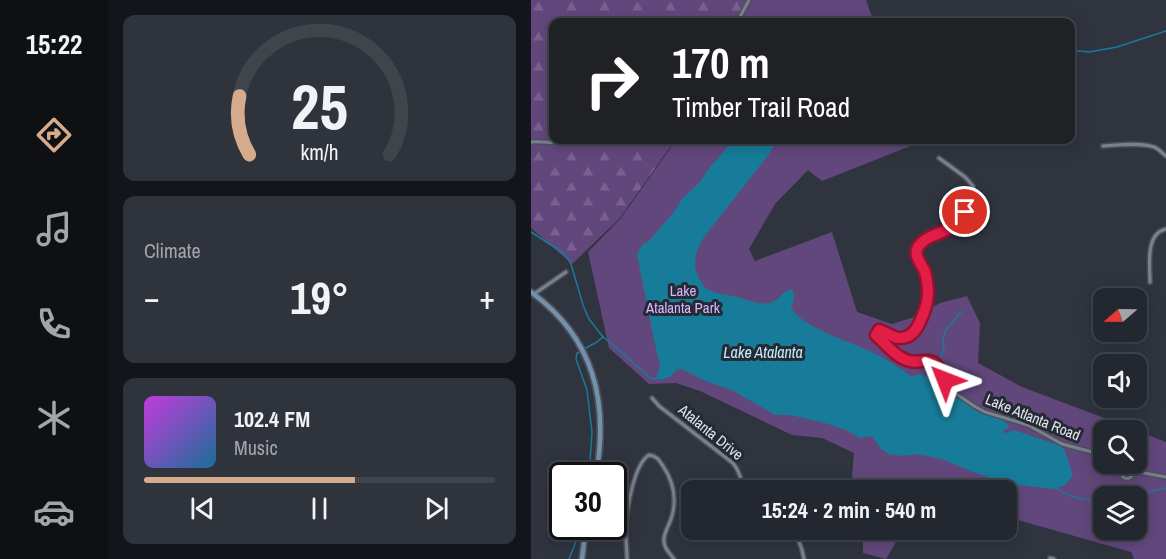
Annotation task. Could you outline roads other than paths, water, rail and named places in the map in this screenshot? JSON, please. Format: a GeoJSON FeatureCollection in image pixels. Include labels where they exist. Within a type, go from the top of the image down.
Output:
{"type":"FeatureCollection","features":[{"type":"Feature","properties":{"kind":"main road"},"geometry":{"type":"LineString","coordinates":[[533,293],[545,302],[574,335],[587,360],[595,382],[601,418],[598,462]]}},
{"type":"Feature","properties":{"kind":"main road"},"geometry":{"type":"LineString","coordinates":[[582,559],[585,540]]}},
{"type":"Feature","properties":{"kind":"street"},"geometry":{"type":"LineString","coordinates":[[738,18],[749,0]]}},
{"type":"Feature","properties":{"kind":"street"},"geometry":{"type":"LineString","coordinates":[[531,142],[549,143]]}},
{"type":"Feature","properties":{"kind":"street"},"geometry":{"type":"LineString","coordinates":[[1103,146],[1152,146],[1166,156]]}},
{"type":"Feature","properties":{"kind":"street","name":"Lake Atlanta Road"},"geometry":{"type":"LineString","coordinates":[[939,158],[965,177],[973,186],[973,191],[957,225],[919,245],[916,255],[925,272],[928,294],[926,306],[915,331],[909,337],[901,338],[879,330],[876,335],[901,358],[912,362],[929,360],[937,364],[955,393],[985,412],[1028,425],[1062,444],[1093,452]]}},
{"type":"Feature","properties":{"kind":"street"},"geometry":{"type":"LineString","coordinates":[[1150,282],[1150,245],[1155,234],[1166,229]]}},
{"type":"Feature","properties":{"kind":"street"},"geometry":{"type":"LineString","coordinates":[[533,293],[566,273]]}},
{"type":"Feature","properties":{"kind":"street","name":"Atalanta Drive"},"geometry":{"type":"LineString","coordinates":[[652,398],[659,406],[733,463],[739,470],[742,480]]}},
{"type":"Feature","properties":{"kind":"street"},"geometry":{"type":"LineString","coordinates":[[627,559],[626,527],[636,471],[649,455],[658,458],[668,474],[673,489],[675,504],[665,538],[665,548],[674,559]]}},
{"type":"Feature","properties":{"kind":"street"},"geometry":{"type":"LineString","coordinates":[[1147,473],[1166,477]]}},
{"type":"Feature","properties":{"kind":"street"},"geometry":{"type":"LineString","coordinates":[[1122,475],[1124,478],[1129,478],[1132,474]]}},
{"type":"Feature","properties":{"kind":"street"},"geometry":{"type":"LineString","coordinates":[[799,540],[804,559]]}},
{"type":"Feature","properties":{"kind":"water","name":"Lake Atalanta"},"geometry":{"type":"Polygon","coordinates":[[[730,144],[775,144],[704,237],[696,253],[697,274],[704,286],[717,293],[762,303],[773,302],[787,291],[793,290],[794,300],[791,307],[805,321],[876,354],[912,377],[919,374],[926,377],[944,392],[963,400],[977,411],[1003,420],[1010,427],[1004,430],[1004,433],[1014,430],[1061,446],[1065,451],[1073,476],[1065,485],[1054,489],[1017,485],[1017,480],[997,480],[942,459],[916,454],[902,456],[889,454],[881,449],[872,436],[860,438],[846,430],[825,423],[790,415],[775,415],[732,390],[705,381],[684,370],[677,369],[668,378],[656,379],[660,365],[637,254],[643,244],[649,241],[674,212],[682,199],[699,183],[730,144]]]}},
{"type":"Feature","properties":{"kind":"waterway"},"geometry":{"type":"LineString","coordinates":[[1075,50],[1089,52],[1117,47],[1166,31]]}},
{"type":"Feature","properties":{"kind":"waterway"},"geometry":{"type":"LineString","coordinates":[[531,232],[565,254],[571,264],[589,319],[603,337],[650,378],[656,379]]}},
{"type":"Feature","properties":{"kind":"waterway"},"geometry":{"type":"LineString","coordinates":[[938,361],[944,350],[943,337],[946,330],[962,311]]}},
{"type":"Feature","properties":{"kind":"waterway"},"geometry":{"type":"LineString","coordinates":[[584,349],[603,337]]}},
{"type":"Feature","properties":{"kind":"waterway"},"geometry":{"type":"LineString","coordinates":[[579,352],[576,359],[587,390],[592,432],[590,462]]}},
{"type":"Feature","properties":{"kind":"waterway"},"geometry":{"type":"LineString","coordinates":[[926,377],[935,366]]}},
{"type":"Feature","properties":{"kind":"waterway"},"geometry":{"type":"LineString","coordinates":[[1057,488],[1073,497],[1093,499]]}},
{"type":"Feature","properties":{"kind":"waterway"},"geometry":{"type":"LineString","coordinates":[[1147,492],[1166,488]]}},
{"type":"Feature","properties":{"kind":"waterway"},"geometry":{"type":"LineString","coordinates":[[569,559],[577,540]]}},
{"type":"Feature","properties":{"kind":"park label","name":"Lake Atalanta Park"},"geometry":{"type":"Point","coordinates":[683,298]}}]}
